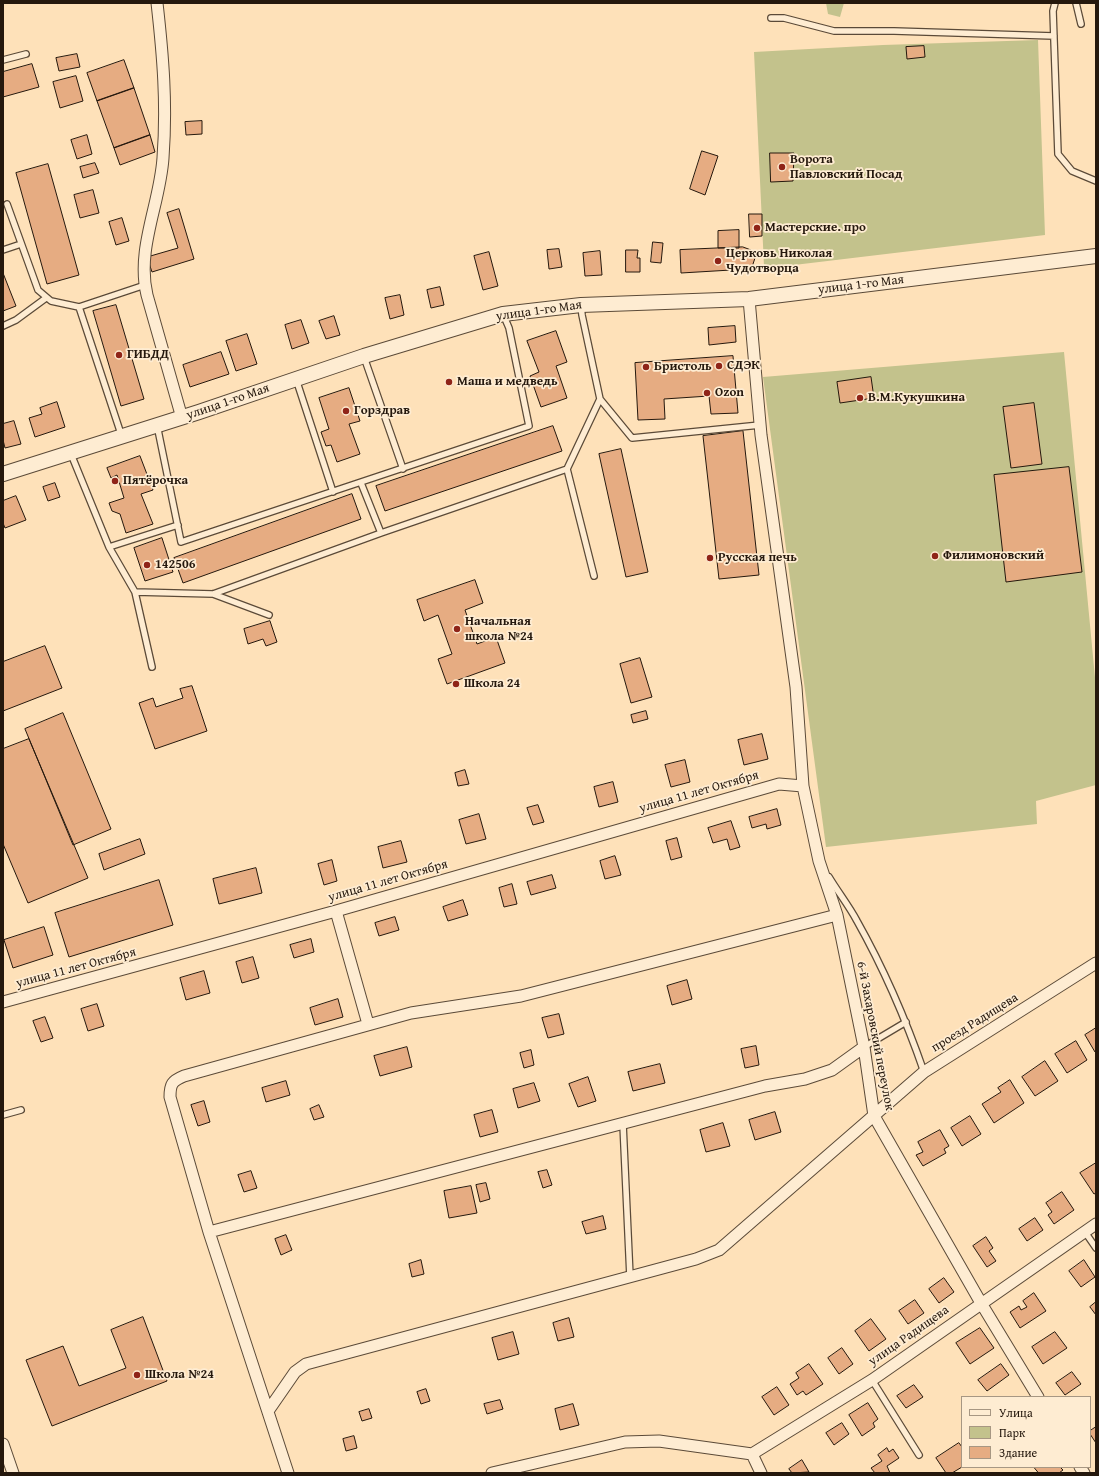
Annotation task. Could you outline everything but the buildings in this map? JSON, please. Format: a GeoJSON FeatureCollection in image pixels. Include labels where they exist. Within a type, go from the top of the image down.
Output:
{"type":"FeatureCollection","features":[{"type":"Feature","properties":{"kind":"street"},"geometry":{"type":"LineString","coordinates":[[158,3],[165,85],[164,147],[161,172],[145,254],[145,285],[182,418]]}},
{"type":"Feature","properties":{"kind":"street","name":"улица 1-го Мая"},"geometry":{"type":"LineString","coordinates":[[3,474],[182,418],[364,356],[503,314],[582,305],[748,299],[1096,256]]}},
{"type":"Feature","properties":{"kind":"street","name":"6-й Захаровский переулок"},"geometry":{"type":"LineString","coordinates":[[748,299],[760,425],[796,687],[803,786],[819,861],[837,915],[864,1047],[874,1116],[981,1303],[1037,1396]]}},
{"type":"Feature","properties":{"kind":"street","name":"улица 11 лет Октября"},"geometry":{"type":"LineString","coordinates":[[3,1002],[336,911],[779,784],[803,786]]}},
{"type":"Feature","properties":{"kind":"street"},"geometry":{"type":"LineString","coordinates":[[336,911],[368,1024]]}},
{"type":"Feature","properties":{"kind":"street"},"geometry":{"type":"LineString","coordinates":[[288,1473],[209,1232],[170,1097],[170,1086],[174,1080],[368,1024],[437,1008],[521,996],[837,915]]}},
{"type":"Feature","properties":{"kind":"street","name":"проезд Радищева"},"geometry":{"type":"LineString","coordinates":[[268,1411],[296,1372],[306,1364],[696,1259],[719,1250],[924,1072],[1096,963]]}},
{"type":"Feature","properties":{"kind":"street"},"geometry":{"type":"LineString","coordinates":[[209,1232],[765,1086],[805,1079],[832,1070],[864,1047]]}},
{"type":"Feature","properties":{"kind":"street","name":"улица Радищева"},"geometry":{"type":"LineString","coordinates":[[752,1454],[872,1380],[1096,1224]]}},
{"type":"Feature","properties":{"kind":"street"},"geometry":{"type":"LineString","coordinates":[[492,1473],[625,1442],[660,1441],[752,1454],[761,1473]]}},
{"type":"Feature","properties":{"kind":"street"},"geometry":{"type":"LineString","coordinates":[[3,1444],[13,1473]]}},
{"type":"Feature","properties":{"kind":"lane"},"geometry":{"type":"LineString","coordinates":[[1055,3],[1053,11],[1058,154],[1072,171],[1096,181]]}},
{"type":"Feature","properties":{"kind":"lane"},"geometry":{"type":"LineString","coordinates":[[1076,3],[1081,24]]}},
{"type":"Feature","properties":{"kind":"lane"},"geometry":{"type":"LineString","coordinates":[[771,18],[784,18],[834,31],[910,31],[1054,36]]}},
{"type":"Feature","properties":{"kind":"lane"},"geometry":{"type":"LineString","coordinates":[[3,60],[26,54]]}},
{"type":"Feature","properties":{"kind":"lane"},"geometry":{"type":"LineString","coordinates":[[7,204],[35,284],[51,302],[79,307],[145,285]]}},
{"type":"Feature","properties":{"kind":"lane"},"geometry":{"type":"LineString","coordinates":[[3,250],[21,244]]}},
{"type":"Feature","properties":{"kind":"lane"},"geometry":{"type":"LineString","coordinates":[[3,326],[16,320],[46,298]]}},
{"type":"Feature","properties":{"kind":"lane"},"geometry":{"type":"LineString","coordinates":[[582,305],[582,315],[600,399],[632,438],[760,425]]}},
{"type":"Feature","properties":{"kind":"lane"},"geometry":{"type":"LineString","coordinates":[[79,307],[122,437]]}},
{"type":"Feature","properties":{"kind":"lane"},"geometry":{"type":"LineString","coordinates":[[157,425],[181,542],[529,426],[509,328],[503,314]]}},
{"type":"Feature","properties":{"kind":"lane"},"geometry":{"type":"LineString","coordinates":[[364,356],[403,469]]}},
{"type":"Feature","properties":{"kind":"lane"},"geometry":{"type":"LineString","coordinates":[[296,378],[333,492]]}},
{"type":"Feature","properties":{"kind":"lane"},"geometry":{"type":"LineString","coordinates":[[594,576],[567,469],[600,399]]}},
{"type":"Feature","properties":{"kind":"lane"},"geometry":{"type":"LineString","coordinates":[[71,453],[109,547],[135,592],[152,667]]}},
{"type":"Feature","properties":{"kind":"lane"},"geometry":{"type":"LineString","coordinates":[[213,594],[380,533],[567,469]]}},
{"type":"Feature","properties":{"kind":"lane"},"geometry":{"type":"LineString","coordinates":[[361,483],[380,533]]}},
{"type":"Feature","properties":{"kind":"lane"},"geometry":{"type":"LineString","coordinates":[[109,547],[178,525]]}},
{"type":"Feature","properties":{"kind":"lane"},"geometry":{"type":"LineString","coordinates":[[135,592],[213,594],[269,615]]}},
{"type":"Feature","properties":{"kind":"lane"},"geometry":{"type":"LineString","coordinates":[[819,861],[856,920],[906,1022],[924,1072]]}},
{"type":"Feature","properties":{"kind":"lane"},"geometry":{"type":"LineString","coordinates":[[864,1047],[906,1022]]}},
{"type":"Feature","properties":{"kind":"lane"},"geometry":{"type":"LineString","coordinates":[[3,1115],[21,1110]]}},
{"type":"Feature","properties":{"kind":"lane"},"geometry":{"type":"LineString","coordinates":[[623,1124],[630,1276]]}},
{"type":"Feature","properties":{"kind":"lane"},"geometry":{"type":"LineString","coordinates":[[1085,1232],[1096,1248]]}},
{"type":"Feature","properties":{"kind":"lane"},"geometry":{"type":"LineString","coordinates":[[872,1380],[919,1455]]}},
{"type":"Feature","properties":{"kind":"green space"},"geometry":{"type":"Polygon","coordinates":[[[826,3],[844,3],[840,17],[828,14],[826,3]]]}},
{"type":"Feature","properties":{"kind":"green space"},"geometry":{"type":"Polygon","coordinates":[[[1038,40],[1045,235],[794,265],[764,266],[754,52],[883,45],[1038,40]]]}},
{"type":"Feature","properties":{"kind":"green space","name":"Филимоновский"},"geometry":{"type":"Polygon","coordinates":[[[1064,352],[1096,688],[1096,785],[1036,801],[1037,824],[826,847],[763,377],[1064,352]]]}},
{"type":"Feature","properties":{"kind":"place","name":"Ворота Павловский Посад"},"geometry":{"type":"Point","coordinates":[782,167]}},
{"type":"Feature","properties":{"kind":"place","name":"Мастерские. про"},"geometry":{"type":"Point","coordinates":[757,228]}},
{"type":"Feature","properties":{"kind":"place","name":"Церковь Николая Чудотворца"},"geometry":{"type":"Point","coordinates":[718,261]}},
{"type":"Feature","properties":{"kind":"place","name":"ГИБДД"},"geometry":{"type":"Point","coordinates":[119,355]}},
{"type":"Feature","properties":{"kind":"place","name":"СДЭК"},"geometry":{"type":"Point","coordinates":[719,366]}},
{"type":"Feature","properties":{"kind":"place","name":"Бристоль"},"geometry":{"type":"Point","coordinates":[646,367]}},
{"type":"Feature","properties":{"kind":"place","name":"Маша и медведь"},"geometry":{"type":"Point","coordinates":[449,382]}},
{"type":"Feature","properties":{"kind":"place","name":"Ozon"},"geometry":{"type":"Point","coordinates":[707,393]}},
{"type":"Feature","properties":{"kind":"place","name":"В.М.Кукушкина"},"geometry":{"type":"Point","coordinates":[860,398]}},
{"type":"Feature","properties":{"kind":"place","name":"Горздрав"},"geometry":{"type":"Point","coordinates":[346,411]}},
{"type":"Feature","properties":{"kind":"place","name":"Пятёрочка"},"geometry":{"type":"Point","coordinates":[115,481]}},
{"type":"Feature","properties":{"kind":"place","name":"Филимоновский"},"geometry":{"type":"Point","coordinates":[935,556]}},
{"type":"Feature","properties":{"kind":"place","name":"Русская печь"},"geometry":{"type":"Point","coordinates":[710,558]}},
{"type":"Feature","properties":{"kind":"place","name":"142506"},"geometry":{"type":"Point","coordinates":[147,565]}},
{"type":"Feature","properties":{"kind":"place","name":"Начальная школа №24"},"geometry":{"type":"Point","coordinates":[457,629]}},
{"type":"Feature","properties":{"kind":"place","name":"Школа 24"},"geometry":{"type":"Point","coordinates":[456,684]}},
{"type":"Feature","properties":{"kind":"place","name":"Школа №24"},"geometry":{"type":"Point","coordinates":[137,1375]}}]}
